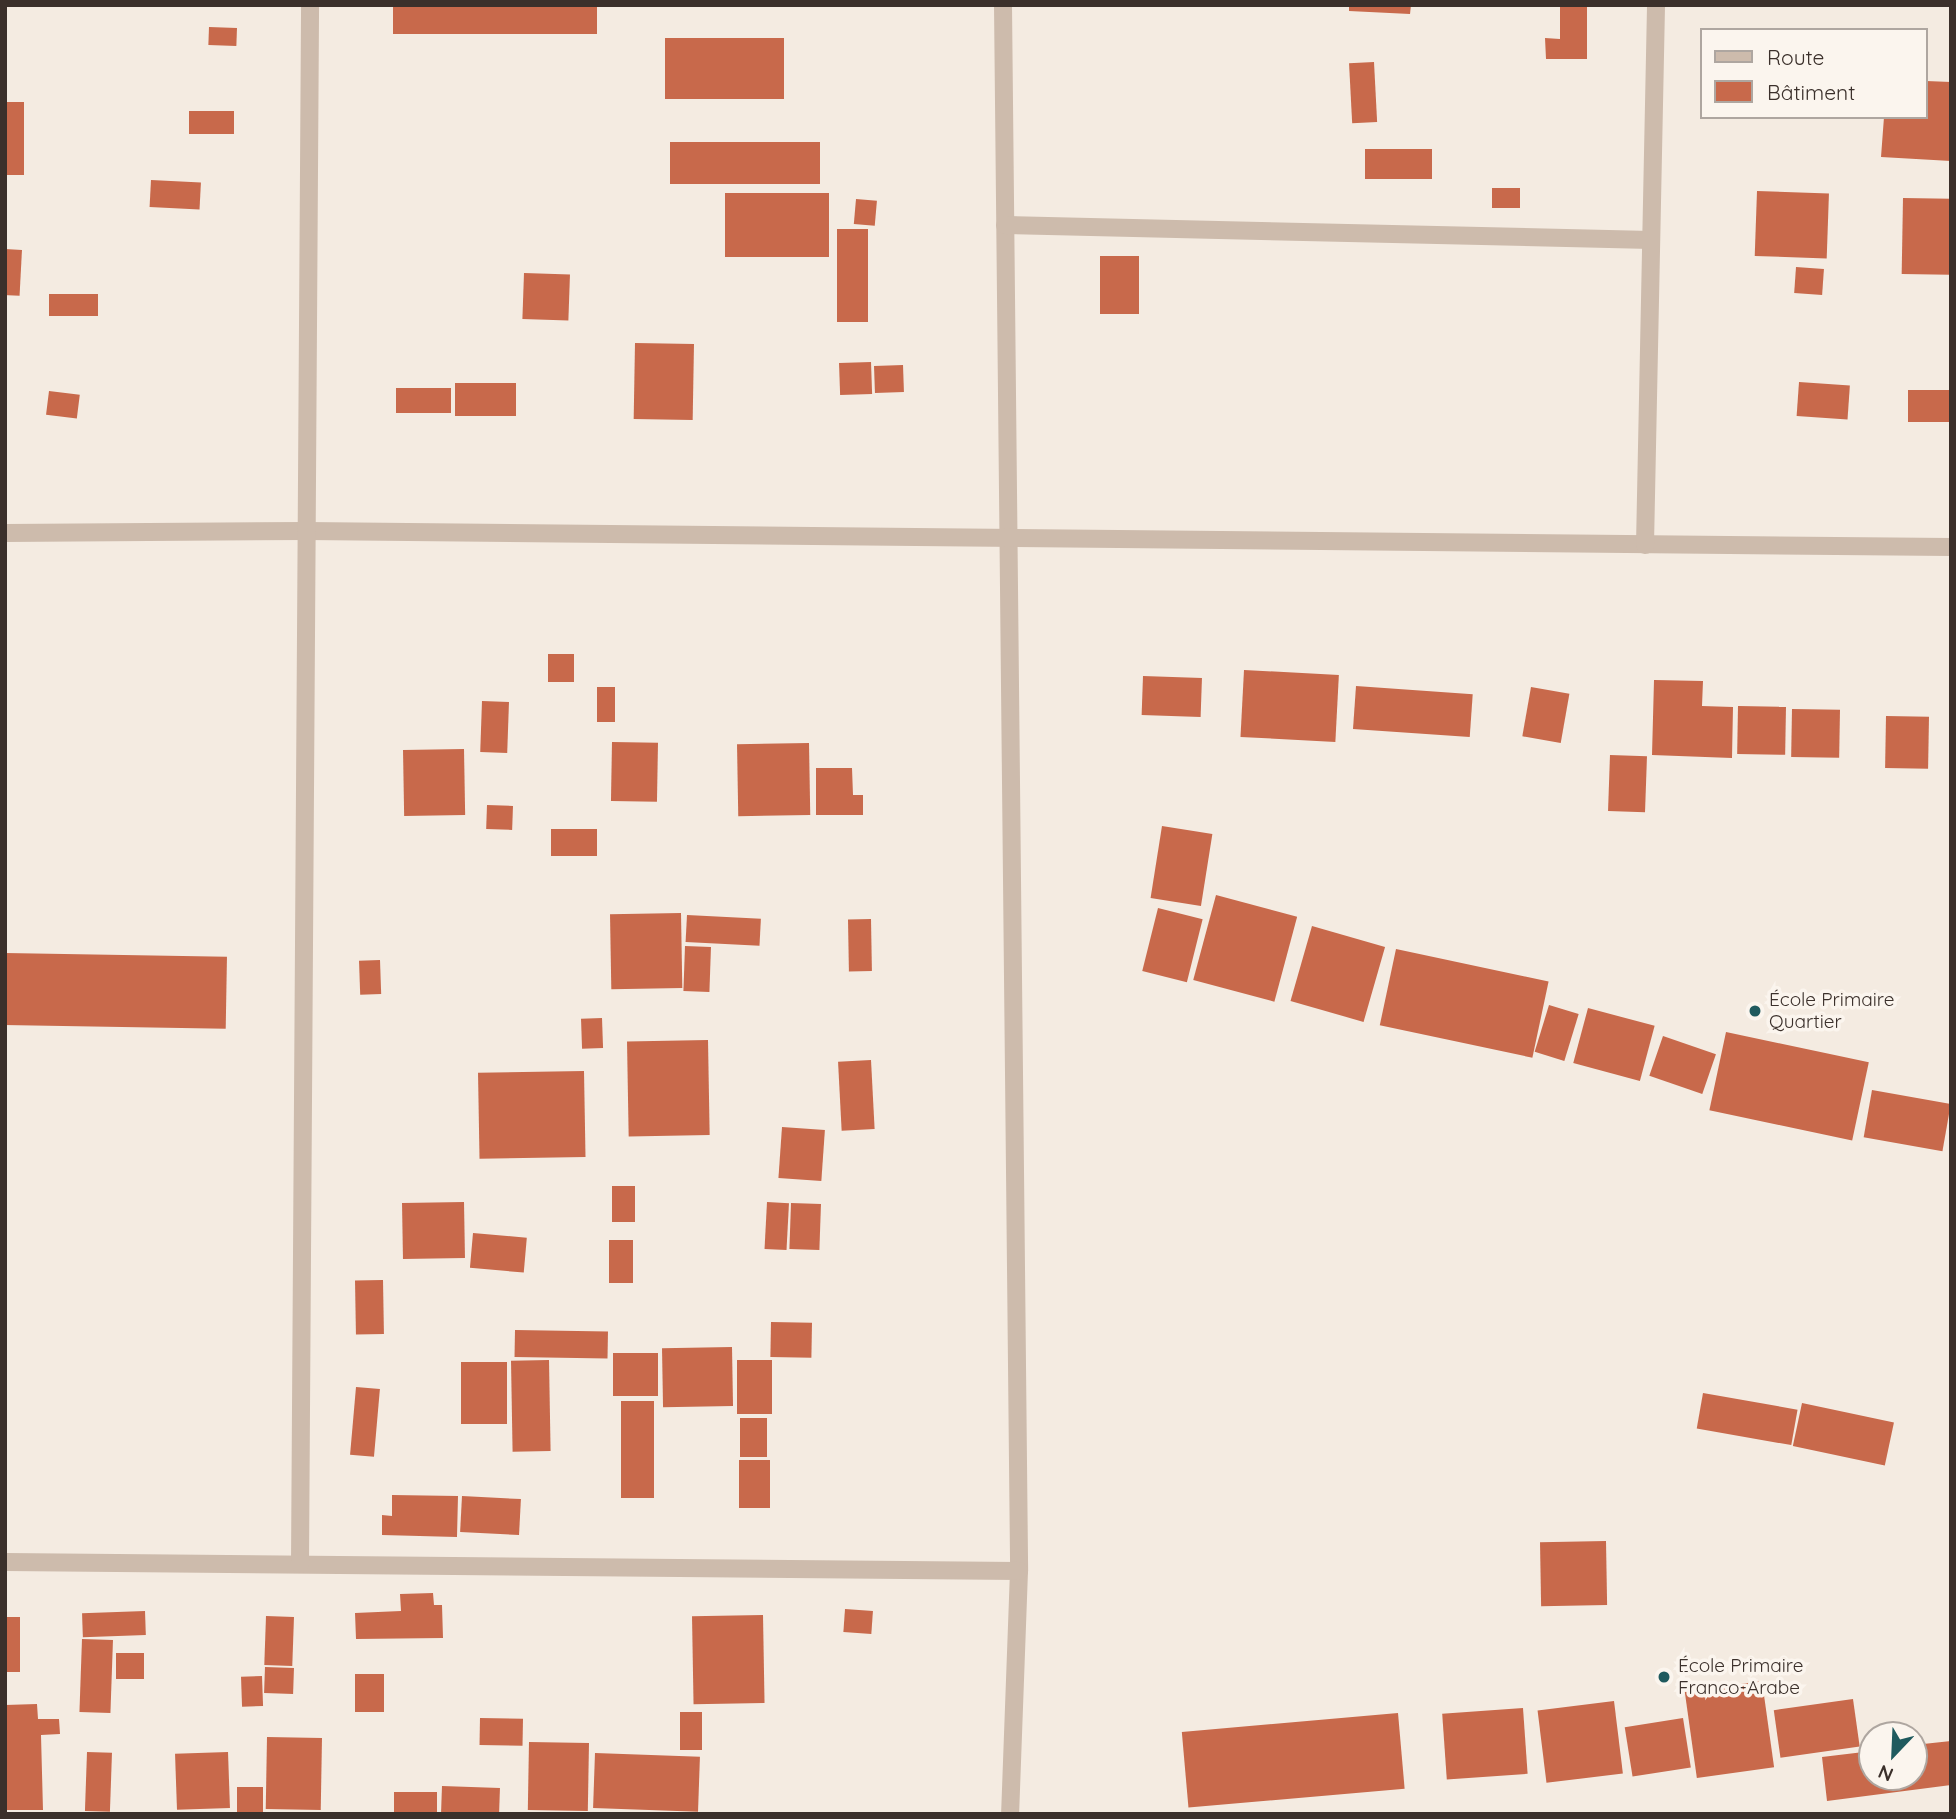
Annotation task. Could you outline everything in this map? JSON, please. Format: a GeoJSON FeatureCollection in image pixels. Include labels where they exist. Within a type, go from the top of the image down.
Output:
{"type":"FeatureCollection","features":[{"type":"Feature","properties":{"kind":"street"},"geometry":{"type":"LineString","coordinates":[[300,1564],[310,5]]}},
{"type":"Feature","properties":{"kind":"street"},"geometry":{"type":"LineString","coordinates":[[1003,5],[1019,1571],[1010,1814]]}},
{"type":"Feature","properties":{"kind":"street"},"geometry":{"type":"LineString","coordinates":[[1644,545],[1656,5]]}},
{"type":"Feature","properties":{"kind":"street"},"geometry":{"type":"LineString","coordinates":[[1005,226],[1651,240]]}},
{"type":"Feature","properties":{"kind":"street"},"geometry":{"type":"LineString","coordinates":[[5,533],[306,531],[1008,536],[1951,547]]}},
{"type":"Feature","properties":{"kind":"street"},"geometry":{"type":"LineString","coordinates":[[5,1562],[1019,1571]]}},
{"type":"Feature","properties":{"kind":"building"},"geometry":{"type":"Polygon","coordinates":[[[393,5],[597,5],[597,34],[393,34],[393,5]]]}},
{"type":"Feature","properties":{"kind":"building"},"geometry":{"type":"Polygon","coordinates":[[[1349,5],[1411,5],[1410,14],[1349,11],[1349,5]]]}},
{"type":"Feature","properties":{"kind":"building"},"geometry":{"type":"Polygon","coordinates":[[[1560,5],[1587,5],[1587,59],[1546,59],[1545,38],[1560,39],[1560,5]]]}},
{"type":"Feature","properties":{"kind":"building"},"geometry":{"type":"Polygon","coordinates":[[[209,27],[237,28],[236,46],[208,45],[209,27]]]}},
{"type":"Feature","properties":{"kind":"building"},"geometry":{"type":"Polygon","coordinates":[[[665,38],[784,38],[784,99],[665,99],[665,38]]]}},
{"type":"Feature","properties":{"kind":"building"},"geometry":{"type":"Polygon","coordinates":[[[1374,62],[1377,122],[1352,123],[1349,63],[1374,62]]]}},
{"type":"Feature","properties":{"kind":"building"},"geometry":{"type":"Polygon","coordinates":[[[1928,81],[1951,82],[1951,161],[1881,157],[1884,119],[1928,119],[1928,81]]]}},
{"type":"Feature","properties":{"kind":"building"},"geometry":{"type":"Polygon","coordinates":[[[5,102],[24,102],[24,175],[5,175],[5,102]]]}},
{"type":"Feature","properties":{"kind":"building"},"geometry":{"type":"Polygon","coordinates":[[[189,111],[234,111],[234,134],[189,134],[189,111]]]}},
{"type":"Feature","properties":{"kind":"building"},"geometry":{"type":"Polygon","coordinates":[[[670,142],[820,142],[820,184],[670,184],[670,142]]]}},
{"type":"Feature","properties":{"kind":"building"},"geometry":{"type":"Polygon","coordinates":[[[1365,149],[1432,149],[1432,179],[1365,179],[1365,149]]]}},
{"type":"Feature","properties":{"kind":"building"},"geometry":{"type":"Polygon","coordinates":[[[151,180],[201,183],[200,210],[150,207],[151,180]]]}},
{"type":"Feature","properties":{"kind":"building"},"geometry":{"type":"Polygon","coordinates":[[[1492,188],[1520,188],[1520,208],[1492,208],[1492,188]]]}},
{"type":"Feature","properties":{"kind":"building"},"geometry":{"type":"Polygon","coordinates":[[[1757,191],[1829,194],[1827,258],[1755,256],[1757,191]]]}},
{"type":"Feature","properties":{"kind":"building"},"geometry":{"type":"Polygon","coordinates":[[[725,193],[829,193],[829,257],[725,257],[725,193]]]}},
{"type":"Feature","properties":{"kind":"building"},"geometry":{"type":"Polygon","coordinates":[[[1903,198],[1951,199],[1950,275],[1902,274],[1903,198]]]}},
{"type":"Feature","properties":{"kind":"building"},"geometry":{"type":"Polygon","coordinates":[[[856,199],[877,201],[875,226],[854,224],[856,199]]]}},
{"type":"Feature","properties":{"kind":"building"},"geometry":{"type":"Polygon","coordinates":[[[837,229],[868,229],[868,322],[837,322],[837,229]]]}},
{"type":"Feature","properties":{"kind":"building"},"geometry":{"type":"Polygon","coordinates":[[[5,249],[22,250],[20,296],[5,295],[5,249]]]}},
{"type":"Feature","properties":{"kind":"building"},"geometry":{"type":"Polygon","coordinates":[[[1100,256],[1139,256],[1139,314],[1100,314],[1100,256]]]}},
{"type":"Feature","properties":{"kind":"building"},"geometry":{"type":"Polygon","coordinates":[[[1796,267],[1824,269],[1822,295],[1794,293],[1796,267]]]}},
{"type":"Feature","properties":{"kind":"building"},"geometry":{"type":"Polygon","coordinates":[[[524,273],[570,275],[568,321],[522,319],[524,273]]]}},
{"type":"Feature","properties":{"kind":"building"},"geometry":{"type":"Polygon","coordinates":[[[49,294],[98,294],[98,316],[49,316],[49,294]]]}},
{"type":"Feature","properties":{"kind":"building"},"geometry":{"type":"Polygon","coordinates":[[[635,343],[694,344],[693,420],[634,419],[635,343]]]}},
{"type":"Feature","properties":{"kind":"building"},"geometry":{"type":"Polygon","coordinates":[[[871,362],[872,394],[840,395],[839,363],[871,362]]]}},
{"type":"Feature","properties":{"kind":"building"},"geometry":{"type":"Polygon","coordinates":[[[903,365],[904,392],[875,393],[874,366],[903,365]]]}},
{"type":"Feature","properties":{"kind":"building"},"geometry":{"type":"Polygon","coordinates":[[[1799,382],[1850,386],[1848,419],[1797,416],[1799,382]]]}},
{"type":"Feature","properties":{"kind":"building"},"geometry":{"type":"Polygon","coordinates":[[[455,383],[516,383],[516,416],[455,416],[455,383]]]}},
{"type":"Feature","properties":{"kind":"building"},"geometry":{"type":"Polygon","coordinates":[[[396,388],[451,388],[451,413],[396,413],[396,388]]]}},
{"type":"Feature","properties":{"kind":"building"},"geometry":{"type":"Polygon","coordinates":[[[1908,390],[1951,390],[1951,422],[1908,422],[1908,390]]]}},
{"type":"Feature","properties":{"kind":"building"},"geometry":{"type":"Polygon","coordinates":[[[49,391],[80,395],[77,419],[46,415],[49,391]]]}},
{"type":"Feature","properties":{"kind":"building"},"geometry":{"type":"Polygon","coordinates":[[[548,654],[574,654],[574,682],[548,682],[548,654]]]}},
{"type":"Feature","properties":{"kind":"building"},"geometry":{"type":"Polygon","coordinates":[[[1244,670],[1339,675],[1335,742],[1240,737],[1244,670]]]}},
{"type":"Feature","properties":{"kind":"building"},"geometry":{"type":"Polygon","coordinates":[[[1143,676],[1202,678],[1201,717],[1142,715],[1143,676]]]}},
{"type":"Feature","properties":{"kind":"building"},"geometry":{"type":"Polygon","coordinates":[[[1654,680],[1703,681],[1702,706],[1733,707],[1732,758],[1652,755],[1654,680]]]}},
{"type":"Feature","properties":{"kind":"building"},"geometry":{"type":"Polygon","coordinates":[[[1356,686],[1473,694],[1470,737],[1353,729],[1356,686]]]}},
{"type":"Feature","properties":{"kind":"building"},"geometry":{"type":"Polygon","coordinates":[[[597,687],[615,687],[615,722],[597,722],[597,687]]]}},
{"type":"Feature","properties":{"kind":"building"},"geometry":{"type":"Polygon","coordinates":[[[1531,687],[1569,694],[1561,743],[1522,736],[1531,687]]]}},
{"type":"Feature","properties":{"kind":"building"},"geometry":{"type":"Polygon","coordinates":[[[482,701],[509,702],[507,753],[480,752],[482,701]]]}},
{"type":"Feature","properties":{"kind":"building"},"geometry":{"type":"Polygon","coordinates":[[[1738,706],[1786,707],[1785,755],[1737,754],[1738,706]]]}},
{"type":"Feature","properties":{"kind":"building"},"geometry":{"type":"Polygon","coordinates":[[[1792,709],[1840,710],[1839,758],[1791,757],[1792,709]]]}},
{"type":"Feature","properties":{"kind":"building"},"geometry":{"type":"Polygon","coordinates":[[[1886,716],[1929,717],[1928,769],[1885,768],[1886,716]]]}},
{"type":"Feature","properties":{"kind":"building"},"geometry":{"type":"Polygon","coordinates":[[[612,742],[658,743],[657,802],[611,801],[612,742]]]}},
{"type":"Feature","properties":{"kind":"building"},"geometry":{"type":"Polygon","coordinates":[[[809,743],[810,815],[738,816],[737,744],[809,743]]]}},
{"type":"Feature","properties":{"kind":"building"},"geometry":{"type":"Polygon","coordinates":[[[464,749],[465,815],[404,816],[403,750],[464,749]]]}},
{"type":"Feature","properties":{"kind":"building"},"geometry":{"type":"Polygon","coordinates":[[[1610,755],[1647,756],[1645,812],[1608,811],[1610,755]]]}},
{"type":"Feature","properties":{"kind":"building"},"geometry":{"type":"Polygon","coordinates":[[[816,768],[852,768],[853,795],[863,795],[863,815],[816,815],[816,768]]]}},
{"type":"Feature","properties":{"kind":"building"},"geometry":{"type":"Polygon","coordinates":[[[487,805],[513,806],[512,830],[486,829],[487,805]]]}},
{"type":"Feature","properties":{"kind":"building"},"geometry":{"type":"Polygon","coordinates":[[[1162,826],[1212,834],[1201,906],[1151,898],[1162,826]]]}},
{"type":"Feature","properties":{"kind":"building"},"geometry":{"type":"Polygon","coordinates":[[[551,829],[597,829],[597,856],[551,856],[551,829]]]}},
{"type":"Feature","properties":{"kind":"building"},"geometry":{"type":"Polygon","coordinates":[[[1216,895],[1297,917],[1274,1002],[1193,980],[1216,895]]]}},
{"type":"Feature","properties":{"kind":"building"},"geometry":{"type":"Polygon","coordinates":[[[1158,908],[1203,919],[1187,982],[1142,971],[1158,908]]]}},
{"type":"Feature","properties":{"kind":"building"},"geometry":{"type":"Polygon","coordinates":[[[681,913],[682,988],[611,989],[610,914],[681,913]]]}},
{"type":"Feature","properties":{"kind":"building"},"geometry":{"type":"Polygon","coordinates":[[[687,915],[761,919],[759,946],[686,942],[687,915]]]}},
{"type":"Feature","properties":{"kind":"building"},"geometry":{"type":"Polygon","coordinates":[[[848,919],[871,919],[872,971],[849,971],[848,919]]]}},
{"type":"Feature","properties":{"kind":"building"},"geometry":{"type":"Polygon","coordinates":[[[1312,926],[1385,947],[1364,1022],[1291,1001],[1312,926]]]}},
{"type":"Feature","properties":{"kind":"building"},"geometry":{"type":"Polygon","coordinates":[[[685,946],[711,947],[709,992],[683,991],[685,946]]]}},
{"type":"Feature","properties":{"kind":"building"},"geometry":{"type":"Polygon","coordinates":[[[1396,949],[1549,981],[1532,1058],[1380,1025],[1396,949]]]}},
{"type":"Feature","properties":{"kind":"building"},"geometry":{"type":"Polygon","coordinates":[[[5,953],[227,957],[226,1029],[5,1025],[5,953]]]}},
{"type":"Feature","properties":{"kind":"building"},"geometry":{"type":"Polygon","coordinates":[[[380,960],[381,994],[360,995],[359,961],[380,960]]]}},
{"type":"Feature","properties":{"kind":"building"},"geometry":{"type":"Polygon","coordinates":[[[1549,1005],[1579,1014],[1564,1061],[1535,1052],[1549,1005]]]}},
{"type":"Feature","properties":{"kind":"building"},"geometry":{"type":"Polygon","coordinates":[[[1588,1008],[1655,1026],[1640,1081],[1573,1063],[1588,1008]]]}},
{"type":"Feature","properties":{"kind":"building"},"geometry":{"type":"Polygon","coordinates":[[[602,1018],[603,1048],[582,1049],[581,1019],[602,1018]]]}},
{"type":"Feature","properties":{"kind":"building"},"geometry":{"type":"Polygon","coordinates":[[[1726,1032],[1869,1062],[1852,1141],[1709,1110],[1726,1032]]]}},
{"type":"Feature","properties":{"kind":"building"},"geometry":{"type":"Polygon","coordinates":[[[1663,1036],[1716,1054],[1702,1094],[1649,1076],[1663,1036]]]}},
{"type":"Feature","properties":{"kind":"building"},"geometry":{"type":"Polygon","coordinates":[[[708,1040],[710,1135],[629,1136],[627,1041],[708,1040]]]}},
{"type":"Feature","properties":{"kind":"building"},"geometry":{"type":"Polygon","coordinates":[[[871,1060],[875,1129],[842,1131],[838,1062],[871,1060]]]}},
{"type":"Feature","properties":{"kind":"building"},"geometry":{"type":"Polygon","coordinates":[[[584,1071],[586,1157],[480,1159],[478,1073],[584,1071]]]}},
{"type":"Feature","properties":{"kind":"building"},"geometry":{"type":"Polygon","coordinates":[[[1872,1090],[1951,1104],[1942,1151],[1864,1137],[1872,1090]]]}},
{"type":"Feature","properties":{"kind":"building"},"geometry":{"type":"Polygon","coordinates":[[[782,1127],[825,1130],[821,1181],[778,1178],[782,1127]]]}},
{"type":"Feature","properties":{"kind":"building"},"geometry":{"type":"Polygon","coordinates":[[[612,1186],[635,1186],[635,1222],[612,1222],[612,1186]]]}},
{"type":"Feature","properties":{"kind":"building"},"geometry":{"type":"Polygon","coordinates":[[[464,1202],[465,1258],[403,1259],[402,1203],[464,1202]]]}},
{"type":"Feature","properties":{"kind":"building"},"geometry":{"type":"Polygon","coordinates":[[[767,1202],[789,1203],[787,1250],[765,1249],[767,1202]]]}},
{"type":"Feature","properties":{"kind":"building"},"geometry":{"type":"Polygon","coordinates":[[[791,1203],[821,1204],[819,1250],[789,1249],[791,1203]]]}},
{"type":"Feature","properties":{"kind":"building"},"geometry":{"type":"Polygon","coordinates":[[[473,1233],[527,1238],[524,1273],[470,1268],[473,1233]]]}},
{"type":"Feature","properties":{"kind":"building"},"geometry":{"type":"Polygon","coordinates":[[[609,1240],[633,1240],[633,1283],[609,1283],[609,1240]]]}},
{"type":"Feature","properties":{"kind":"building"},"geometry":{"type":"Polygon","coordinates":[[[355,1280],[383,1280],[384,1334],[356,1334],[355,1280]]]}},
{"type":"Feature","properties":{"kind":"building"},"geometry":{"type":"Polygon","coordinates":[[[771,1322],[812,1323],[811,1358],[770,1357],[771,1322]]]}},
{"type":"Feature","properties":{"kind":"building"},"geometry":{"type":"Polygon","coordinates":[[[515,1330],[608,1332],[608,1359],[515,1357],[515,1330]]]}},
{"type":"Feature","properties":{"kind":"building"},"geometry":{"type":"Polygon","coordinates":[[[732,1347],[733,1406],[663,1407],[662,1348],[732,1347]]]}},
{"type":"Feature","properties":{"kind":"building"},"geometry":{"type":"Polygon","coordinates":[[[613,1353],[658,1353],[658,1396],[613,1396],[613,1353]]]}},
{"type":"Feature","properties":{"kind":"building"},"geometry":{"type":"Polygon","coordinates":[[[549,1360],[551,1451],[513,1452],[511,1361],[549,1360]]]}},
{"type":"Feature","properties":{"kind":"building"},"geometry":{"type":"Polygon","coordinates":[[[737,1360],[772,1360],[772,1414],[737,1414],[737,1360]]]}},
{"type":"Feature","properties":{"kind":"building"},"geometry":{"type":"Polygon","coordinates":[[[461,1362],[507,1362],[507,1424],[461,1424],[461,1362]]]}},
{"type":"Feature","properties":{"kind":"building"},"geometry":{"type":"Polygon","coordinates":[[[356,1387],[380,1389],[374,1457],[350,1455],[356,1387]]]}},
{"type":"Feature","properties":{"kind":"building"},"geometry":{"type":"Polygon","coordinates":[[[1703,1393],[1798,1410],[1791,1445],[1697,1428],[1703,1393]]]}},
{"type":"Feature","properties":{"kind":"building"},"geometry":{"type":"Polygon","coordinates":[[[621,1401],[654,1401],[654,1498],[621,1498],[621,1401]]]}},
{"type":"Feature","properties":{"kind":"building"},"geometry":{"type":"Polygon","coordinates":[[[1802,1403],[1894,1423],[1885,1466],[1793,1446],[1802,1403]]]}},
{"type":"Feature","properties":{"kind":"building"},"geometry":{"type":"Polygon","coordinates":[[[740,1418],[767,1418],[767,1457],[740,1457],[740,1418]]]}},
{"type":"Feature","properties":{"kind":"building"},"geometry":{"type":"Polygon","coordinates":[[[739,1460],[770,1460],[770,1508],[739,1508],[739,1460]]]}},
{"type":"Feature","properties":{"kind":"building"},"geometry":{"type":"Polygon","coordinates":[[[392,1495],[458,1496],[457,1537],[382,1535],[382,1515],[392,1516],[392,1495]]]}},
{"type":"Feature","properties":{"kind":"building"},"geometry":{"type":"Polygon","coordinates":[[[462,1496],[521,1499],[519,1535],[460,1532],[462,1496]]]}},
{"type":"Feature","properties":{"kind":"building"},"geometry":{"type":"Polygon","coordinates":[[[1606,1541],[1607,1605],[1541,1606],[1540,1542],[1606,1541]]]}},
{"type":"Feature","properties":{"kind":"building"},"geometry":{"type":"Polygon","coordinates":[[[433,1593],[434,1605],[442,1605],[443,1638],[356,1639],[355,1613],[401,1611],[400,1594],[433,1593]]]}},
{"type":"Feature","properties":{"kind":"building"},"geometry":{"type":"Polygon","coordinates":[[[845,1609],[873,1611],[871,1634],[843,1632],[845,1609]]]}},
{"type":"Feature","properties":{"kind":"building"},"geometry":{"type":"Polygon","coordinates":[[[145,1611],[146,1635],[83,1637],[82,1613],[145,1611]]]}},
{"type":"Feature","properties":{"kind":"building"},"geometry":{"type":"Polygon","coordinates":[[[763,1615],[765,1703],[694,1704],[692,1616],[763,1615]]]}},
{"type":"Feature","properties":{"kind":"building"},"geometry":{"type":"Polygon","coordinates":[[[266,1616],[294,1617],[292,1666],[264,1665],[266,1616]]]}},
{"type":"Feature","properties":{"kind":"building"},"geometry":{"type":"Polygon","coordinates":[[[5,1617],[20,1617],[20,1672],[5,1672],[5,1617]]]}},
{"type":"Feature","properties":{"kind":"building"},"geometry":{"type":"Polygon","coordinates":[[[82,1639],[113,1640],[110,1713],[79,1712],[82,1639]]]}},
{"type":"Feature","properties":{"kind":"building"},"geometry":{"type":"Polygon","coordinates":[[[116,1653],[144,1653],[144,1679],[116,1679],[116,1653]]]}},
{"type":"Feature","properties":{"kind":"building"},"geometry":{"type":"Polygon","coordinates":[[[265,1667],[294,1668],[293,1694],[264,1693],[265,1667]]]}},
{"type":"Feature","properties":{"kind":"building"},"geometry":{"type":"Polygon","coordinates":[[[355,1674],[384,1674],[384,1712],[355,1712],[355,1674]]]}},
{"type":"Feature","properties":{"kind":"building"},"geometry":{"type":"Polygon","coordinates":[[[262,1676],[263,1706],[242,1707],[241,1677],[262,1676]]]}},
{"type":"Feature","properties":{"kind":"building"},"geometry":{"type":"Polygon","coordinates":[[[1762,1681],[1774,1767],[1697,1778],[1685,1692],[1762,1681]]]}},
{"type":"Feature","properties":{"kind":"building"},"geometry":{"type":"Polygon","coordinates":[[[1853,1699],[1858,1747],[1780,1758],[1774,1710],[1853,1699]]]}},
{"type":"Feature","properties":{"kind":"building"},"geometry":{"type":"Polygon","coordinates":[[[1614,1701],[1623,1773],[1546,1783],[1538,1710],[1614,1701]]]}},
{"type":"Feature","properties":{"kind":"building"},"geometry":{"type":"Polygon","coordinates":[[[37,1704],[38,1719],[59,1719],[60,1734],[41,1735],[43,1810],[5,1810],[5,1705],[37,1704]]]}},
{"type":"Feature","properties":{"kind":"building"},"geometry":{"type":"Polygon","coordinates":[[[1523,1708],[1528,1774],[1447,1779],[1442,1714],[1523,1708]]]}},
{"type":"Feature","properties":{"kind":"building"},"geometry":{"type":"Polygon","coordinates":[[[680,1712],[702,1712],[702,1750],[680,1750],[680,1712]]]}},
{"type":"Feature","properties":{"kind":"building"},"geometry":{"type":"Polygon","coordinates":[[[1398,1713],[1405,1789],[1188,1808],[1182,1732],[1398,1713]]]}},
{"type":"Feature","properties":{"kind":"building"},"geometry":{"type":"Polygon","coordinates":[[[480,1718],[523,1719],[523,1746],[480,1745],[480,1718]]]}},
{"type":"Feature","properties":{"kind":"building"},"geometry":{"type":"Polygon","coordinates":[[[1683,1718],[1691,1767],[1633,1777],[1625,1727],[1683,1718]]]}},
{"type":"Feature","properties":{"kind":"building"},"geometry":{"type":"Polygon","coordinates":[[[267,1737],[322,1738],[321,1810],[266,1809],[267,1737]]]}},
{"type":"Feature","properties":{"kind":"building"},"geometry":{"type":"Polygon","coordinates":[[[1951,1741],[1951,1785],[1928,1788],[1928,1743],[1951,1741]]]}},
{"type":"Feature","properties":{"kind":"building"},"geometry":{"type":"Polygon","coordinates":[[[529,1742],[589,1743],[588,1811],[528,1810],[529,1742]]]}},
{"type":"Feature","properties":{"kind":"building"},"geometry":{"type":"Polygon","coordinates":[[[87,1752],[112,1753],[110,1812],[85,1811],[87,1752]]]}},
{"type":"Feature","properties":{"kind":"building"},"geometry":{"type":"Polygon","coordinates":[[[228,1752],[230,1808],[177,1810],[175,1754],[228,1752]]]}},
{"type":"Feature","properties":{"kind":"building"},"geometry":{"type":"Polygon","coordinates":[[[595,1753],[700,1757],[698,1812],[593,1808],[595,1753]]]}},
{"type":"Feature","properties":{"kind":"building"},"geometry":{"type":"Polygon","coordinates":[[[1858,1753],[1858,1791],[1904,1791],[1827,1801],[1822,1757],[1858,1753]]]}},
{"type":"Feature","properties":{"kind":"building"},"geometry":{"type":"Polygon","coordinates":[[[442,1786],[500,1788],[499,1814],[441,1812],[442,1786]]]}},
{"type":"Feature","properties":{"kind":"building"},"geometry":{"type":"Polygon","coordinates":[[[237,1787],[263,1787],[263,1812],[237,1812],[237,1787]]]}},
{"type":"Feature","properties":{"kind":"building"},"geometry":{"type":"Polygon","coordinates":[[[394,1792],[437,1792],[437,1814],[394,1814],[394,1792]]]}},
{"type":"Feature","properties":{"kind":"place","name":"École Primaire Quartier"},"geometry":{"type":"Point","coordinates":[1755,1011]}},
{"type":"Feature","properties":{"kind":"place","name":"École Primaire Franco-Arabe"},"geometry":{"type":"Point","coordinates":[1664,1677]}}]}
